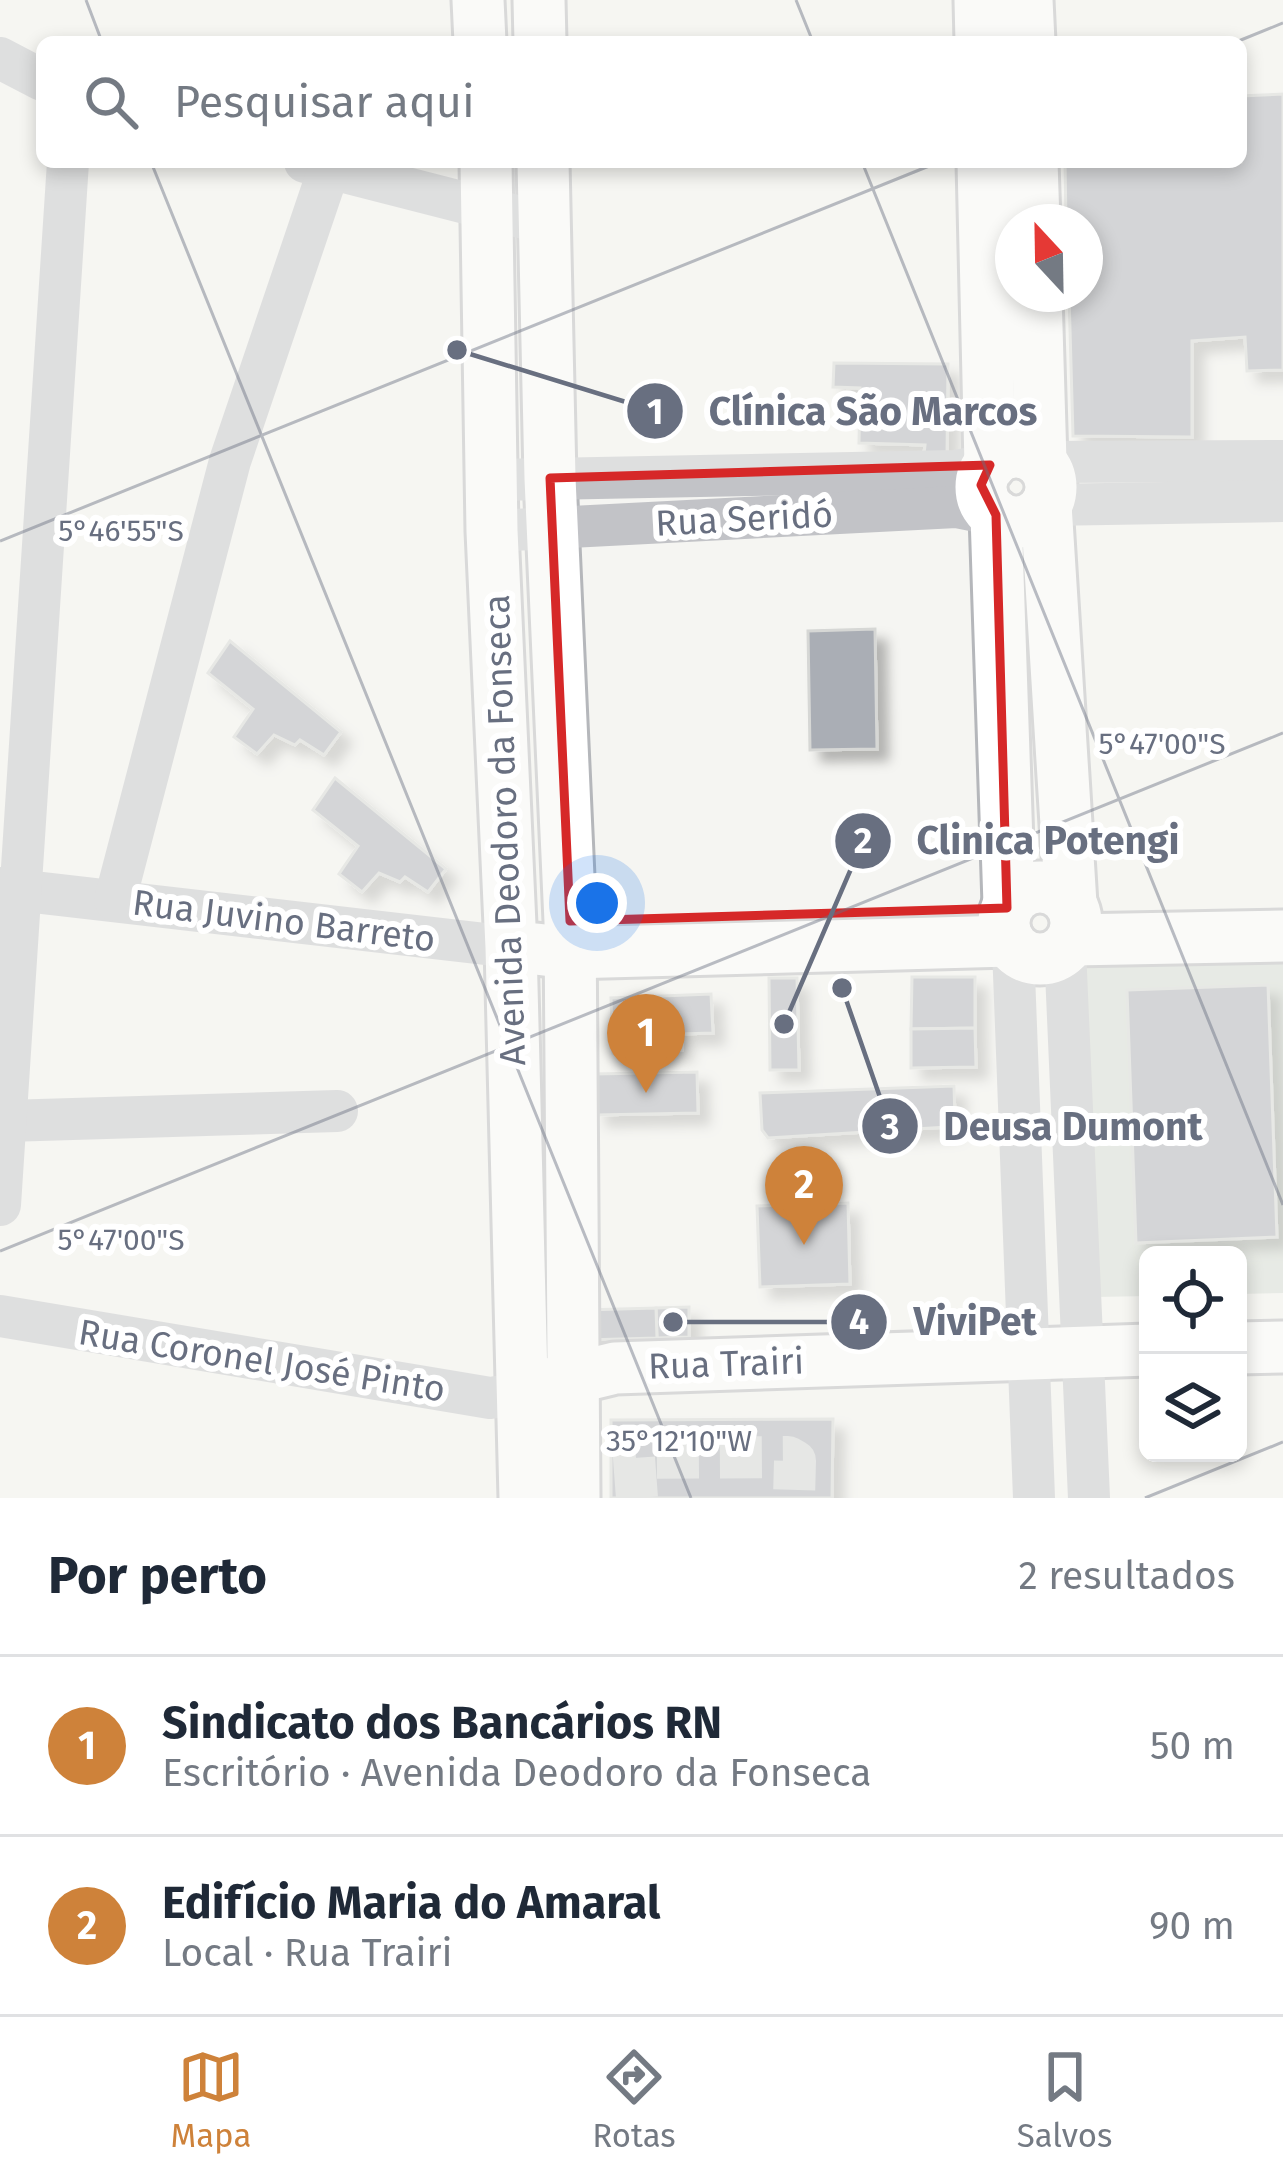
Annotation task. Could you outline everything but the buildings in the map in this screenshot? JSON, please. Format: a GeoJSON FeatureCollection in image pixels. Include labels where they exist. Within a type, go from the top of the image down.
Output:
{"type":"FeatureCollection","features":[{"type":"Feature","properties":{"kind":"main road"},"geometry":{"type":"LineString","coordinates":[[478,0],[480,36]]}},
{"type":"Feature","properties":{"kind":"main road"},"geometry":{"type":"LineString","coordinates":[[539,0],[540,36]]}},
{"type":"Feature","properties":{"kind":"main road"},"geometry":{"type":"LineString","coordinates":[[980,0],[981,36]]}},
{"type":"Feature","properties":{"kind":"main road"},"geometry":{"type":"LineString","coordinates":[[1027,0],[1028,36]]}},
{"type":"Feature","properties":{"kind":"main road","name":"Avenida Deodoro da Fonseca"},"geometry":{"type":"LineString","coordinates":[[487,168],[492,531],[511,947],[525,1498]]}},
{"type":"Feature","properties":{"kind":"main road","name":"Avenida Deodoro da Fonseca"},"geometry":{"type":"LineString","coordinates":[[543,168],[569,937],[574,1498]]}},
{"type":"Feature","properties":{"kind":"main road"},"geometry":{"type":"LineString","coordinates":[[983,168],[990,465],[983,496],[996,515],[1010,925]]}},
{"type":"Feature","properties":{"kind":"main road"},"geometry":{"type":"LineString","coordinates":[[1032,168],[1033,204]]}},
{"type":"Feature","properties":{"kind":"main road"},"geometry":{"type":"LineString","coordinates":[[1037,312],[1071,926]]}},
{"type":"Feature","properties":{"kind":"main road"},"geometry":{"type":"LineString","coordinates":[[990,465],[1021,453],[1044,484]]}},
{"type":"Feature","properties":{"kind":"main road"},"geometry":{"type":"LineString","coordinates":[[996,515],[1029,520],[1044,484]]}},
{"type":"Feature","properties":{"kind":"main road"},"geometry":{"type":"LineString","coordinates":[[1000,702],[1060,700]]}},
{"type":"Feature","properties":{"kind":"main road","name":"Rua Juvino Barreto"},"geometry":{"type":"LineString","coordinates":[[511,947],[569,937],[1010,925],[1036,887],[1056,891],[1071,926]]}},
{"type":"Feature","properties":{"kind":"main road"},"geometry":{"type":"LineString","coordinates":[[1071,926],[1283,902]]}},
{"type":"Feature","properties":{"kind":"main road"},"geometry":{"type":"LineString","coordinates":[[1071,926],[1283,936]]}},
{"type":"Feature","properties":{"kind":"main road"},"geometry":{"type":"LineString","coordinates":[[1247,1348],[1283,1347]]}},
{"type":"Feature","properties":{"kind":"main road","name":"Rua Trairi"},"geometry":{"type":"LineString","coordinates":[[524,1394],[615,1368],[1139,1350]]}},
{"type":"Feature","properties":{"kind":"street"},"geometry":{"type":"LineString","coordinates":[[0,58],[36,77]]}},
{"type":"Feature","properties":{"kind":"street"},"geometry":{"type":"LineString","coordinates":[[0,1205],[11,889],[68,168]]}},
{"type":"Feature","properties":{"kind":"street"},"geometry":{"type":"LineString","coordinates":[[115,899],[230,461],[316,168]]}},
{"type":"Feature","properties":{"kind":"street"},"geometry":{"type":"LineString","coordinates":[[324,168],[489,213],[544,223]]}},
{"type":"Feature","properties":{"kind":"street"},"geometry":{"type":"LineString","coordinates":[[1044,484],[1283,461]]}},
{"type":"Feature","properties":{"kind":"street","name":"Rua Seridó"},"geometry":{"type":"LineString","coordinates":[[492,531],[551,503],[990,465]]}},
{"type":"Feature","properties":{"kind":"street","name":"Rua Seridó"},"geometry":{"type":"LineString","coordinates":[[491,480],[551,503],[956,507],[996,515]]}},
{"type":"Feature","properties":{"kind":"street"},"geometry":{"type":"LineString","coordinates":[[1044,484],[1283,501]]}},
{"type":"Feature","properties":{"kind":"street","name":"Rua Juvino Barreto"},"geometry":{"type":"LineString","coordinates":[[11,889],[511,947]]}},
{"type":"Feature","properties":{"kind":"street"},"geometry":{"type":"LineString","coordinates":[[1010,925],[1034,1498]]}},
{"type":"Feature","properties":{"kind":"street"},"geometry":{"type":"LineString","coordinates":[[1071,926],[1090,1498]]}},
{"type":"Feature","properties":{"kind":"street"},"geometry":{"type":"LineString","coordinates":[[6,1121],[337,1111]]}},
{"type":"Feature","properties":{"kind":"street"},"geometry":{"type":"LineString","coordinates":[[1020,1132],[1075,1128]]}},
{"type":"Feature","properties":{"kind":"street","name":"Rua Coronel José Pinto"},"geometry":{"type":"LineString","coordinates":[[0,1316],[490,1398],[524,1394]]}},
{"type":"Feature","properties":{"kind":"highlighted area"},"geometry":{"type":"Polygon","coordinates":[[[990,465],[981,485],[996,515],[1007,908],[570,921],[550,478],[990,465]]]}},
{"type":"Feature","properties":{"kind":"shaded area"},"geometry":{"type":"Polygon","coordinates":[[[1283,959],[1283,1293],[1247,1294],[1247,1246],[1139,1246],[1139,1296],[1094,1297],[1078,965],[1283,959]]]}},
{"type":"Feature","properties":{"kind":"tunnel"},"geometry":{"type":"LineString","coordinates":[[637,1498],[634,1458],[788,1457],[795,1461],[794,1498]]}},
{"type":"Feature","properties":{"kind":"place","name":"Clínica São Marcos"},"geometry":{"type":"Point","coordinates":[457,350]}},
{"type":"Feature","properties":{"kind":"place","name":"Deusa Dumont"},"geometry":{"type":"Point","coordinates":[842,988]}},
{"type":"Feature","properties":{"kind":"place","name":"Clinica Potengi"},"geometry":{"type":"Point","coordinates":[784,1024]}},
{"type":"Feature","properties":{"kind":"place","name":"Sindicato dos Bancários RN"},"geometry":{"type":"Point","coordinates":[646,1093]}},
{"type":"Feature","properties":{"kind":"place","name":"Edifício Maria do Amaral"},"geometry":{"type":"Point","coordinates":[804,1245]}},
{"type":"Feature","properties":{"kind":"place","name":"ViviPet"},"geometry":{"type":"Point","coordinates":[673,1322]}}]}
